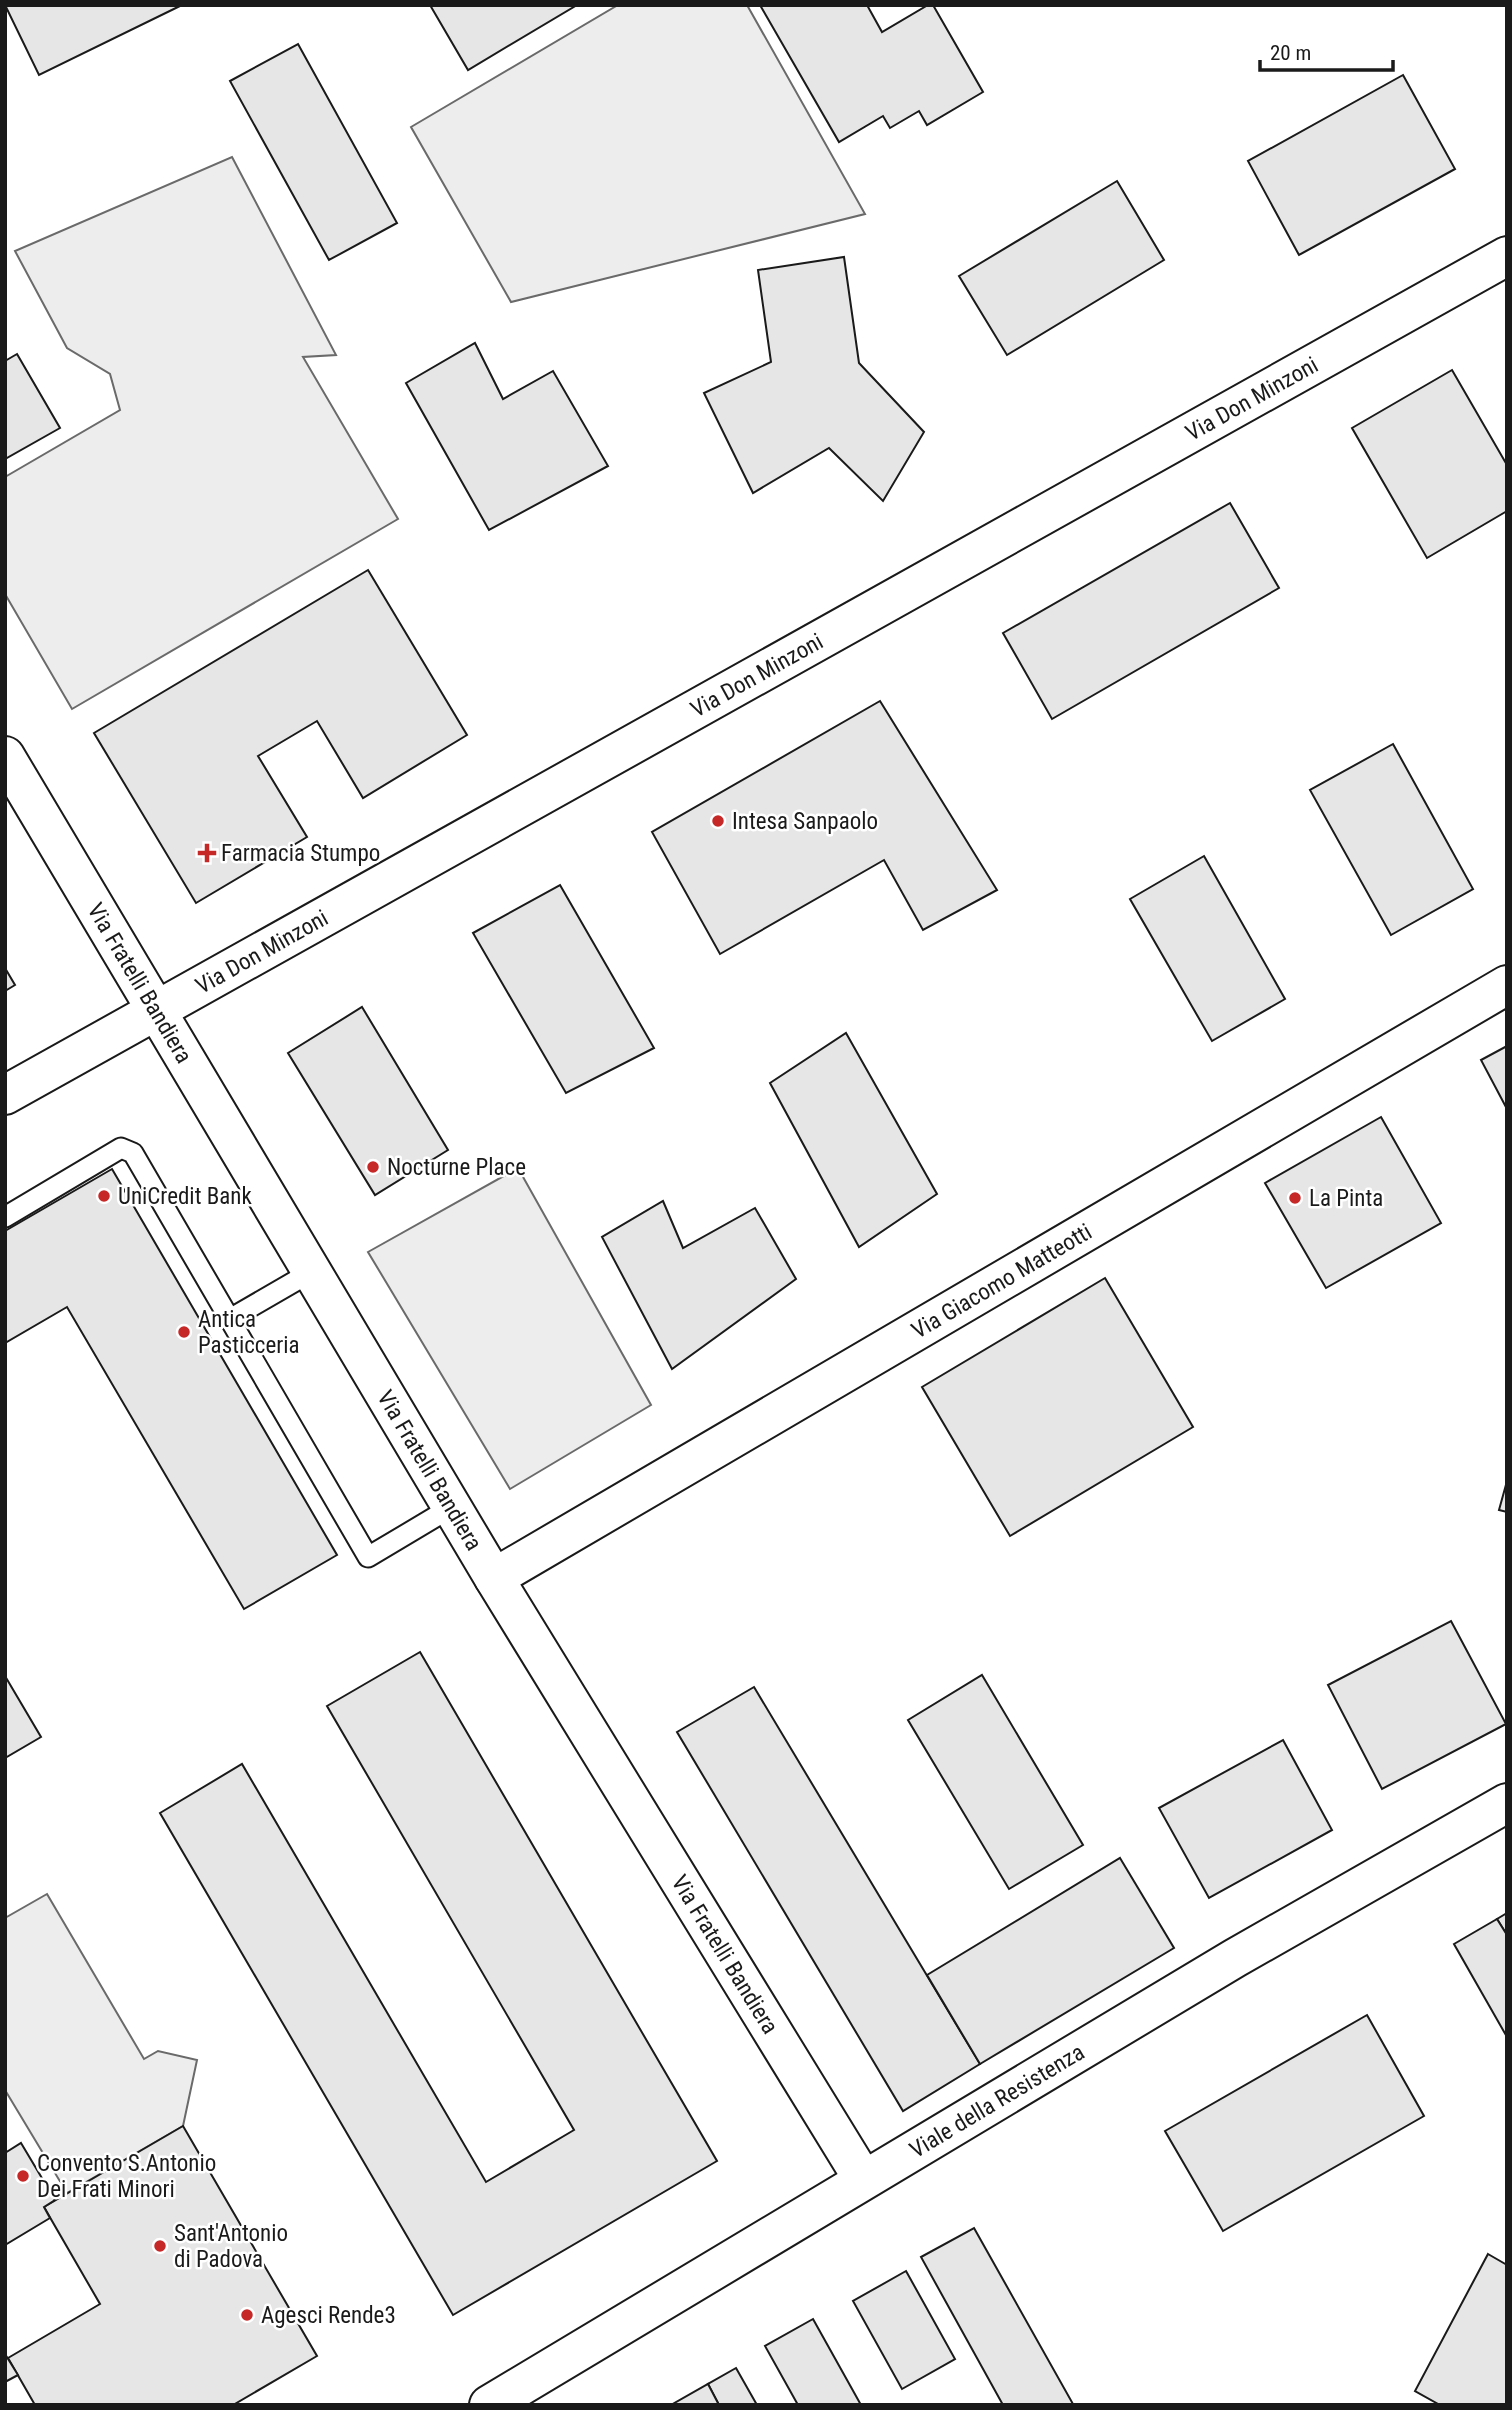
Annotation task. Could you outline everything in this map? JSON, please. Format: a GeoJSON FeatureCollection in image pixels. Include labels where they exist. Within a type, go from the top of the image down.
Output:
{"type":"FeatureCollection","features":[{"type":"Feature","properties":{"kind":"main road","name":"Via Don Minzoni"},"geometry":{"type":"LineString","coordinates":[[5,1095],[1507,257]]}},
{"type":"Feature","properties":{"kind":"main road","name":"Via Fratelli Bandiera"},"geometry":{"type":"LineString","coordinates":[[5,756],[494,1578],[863,2179]]}},
{"type":"Feature","properties":{"kind":"main road","name":"Via Giacomo Matteotti"},"geometry":{"type":"LineString","coordinates":[[494,1578],[1507,985]]}},
{"type":"Feature","properties":{"kind":"main road","name":"Viale della Resistenza"},"geometry":{"type":"LineString","coordinates":[[489,2405],[1235,1958],[1507,1803]]}},
{"type":"Feature","properties":{"kind":"lane"},"geometry":{"type":"LineString","coordinates":[[5,1217],[121,1149],[133,1153],[368,1557],[452,1507]]}},
{"type":"Feature","properties":{"kind":"lane"},"geometry":{"type":"LineString","coordinates":[[230,1319],[311,1272]]}},
{"type":"Feature","properties":{"kind":"shaded area"},"geometry":{"type":"Polygon","coordinates":[[[618,5],[747,5],[865,214],[511,302],[411,127],[618,5]]]}},
{"type":"Feature","properties":{"kind":"shaded area"},"geometry":{"type":"Polygon","coordinates":[[[232,157],[336,355],[303,357],[398,519],[72,709],[5,594],[5,477],[120,410],[110,374],[67,348],[15,251],[232,157]]]}},
{"type":"Feature","properties":{"kind":"shaded area"},"geometry":{"type":"Polygon","coordinates":[[[518,1168],[651,1405],[510,1489],[368,1252],[518,1168]]]}},
{"type":"Feature","properties":{"kind":"shaded area"},"geometry":{"type":"Polygon","coordinates":[[[47,1894],[144,2059],[158,2051],[197,2060],[183,2126],[67,2193],[5,2090],[5,1918],[47,1894]]]}},
{"type":"Feature","properties":{"kind":"building"},"geometry":{"type":"Polygon","coordinates":[[[5,5],[182,5],[39,75],[5,5]]]}},
{"type":"Feature","properties":{"kind":"building"},"geometry":{"type":"Polygon","coordinates":[[[430,5],[577,5],[468,70],[430,5]]]}},
{"type":"Feature","properties":{"kind":"building"},"geometry":{"type":"Polygon","coordinates":[[[760,5],[867,5],[882,32],[928,5],[933,5],[983,92],[927,125],[919,111],[890,128],[883,116],[839,142],[760,5]]]}},
{"type":"Feature","properties":{"kind":"building"},"geometry":{"type":"Polygon","coordinates":[[[298,44],[397,223],[329,260],[230,81],[298,44]]]}},
{"type":"Feature","properties":{"kind":"building"},"geometry":{"type":"Polygon","coordinates":[[[1403,75],[1455,169],[1299,255],[1248,161],[1403,75]]]}},
{"type":"Feature","properties":{"kind":"building"},"geometry":{"type":"Polygon","coordinates":[[[1117,181],[1164,260],[1007,355],[959,276],[1117,181]]]}},
{"type":"Feature","properties":{"kind":"building"},"geometry":{"type":"Polygon","coordinates":[[[844,257],[859,363],[924,432],[883,501],[829,448],[753,493],[704,393],[771,362],[758,270],[844,257]]]}},
{"type":"Feature","properties":{"kind":"building"},"geometry":{"type":"Polygon","coordinates":[[[475,343],[503,399],[553,371],[608,466],[489,530],[406,383],[475,343]]]}},
{"type":"Feature","properties":{"kind":"building"},"geometry":{"type":"Polygon","coordinates":[[[17,354],[60,428],[5,459],[5,361],[17,354]]]}},
{"type":"Feature","properties":{"kind":"building"},"geometry":{"type":"Polygon","coordinates":[[[1452,370],[1507,465],[1507,511],[1427,558],[1352,428],[1452,370]]]}},
{"type":"Feature","properties":{"kind":"building"},"geometry":{"type":"Polygon","coordinates":[[[1230,503],[1279,588],[1052,719],[1003,633],[1230,503]]]}},
{"type":"Feature","properties":{"kind":"building"},"geometry":{"type":"Polygon","coordinates":[[[368,570],[467,735],[363,798],[317,721],[258,756],[307,837],[196,903],[94,733],[368,570]]]}},
{"type":"Feature","properties":{"kind":"building"},"geometry":{"type":"Polygon","coordinates":[[[880,701],[997,890],[923,930],[884,860],[720,954],[652,832],[880,701]]]}},
{"type":"Feature","properties":{"kind":"building"},"geometry":{"type":"Polygon","coordinates":[[[1393,744],[1473,889],[1391,935],[1310,790],[1393,744]]]}},
{"type":"Feature","properties":{"kind":"building"},"geometry":{"type":"Polygon","coordinates":[[[1204,856],[1285,999],[1212,1041],[1130,899],[1204,856]]]}},
{"type":"Feature","properties":{"kind":"building"},"geometry":{"type":"Polygon","coordinates":[[[560,885],[654,1048],[566,1093],[473,933],[560,885]]]}},
{"type":"Feature","properties":{"kind":"building"},"geometry":{"type":"Polygon","coordinates":[[[5,968],[15,985],[5,991],[5,968]]]}},
{"type":"Feature","properties":{"kind":"building"},"geometry":{"type":"Polygon","coordinates":[[[362,1007],[448,1150],[375,1195],[288,1053],[362,1007]]]}},
{"type":"Feature","properties":{"kind":"building"},"geometry":{"type":"Polygon","coordinates":[[[846,1033],[937,1194],[859,1247],[770,1083],[846,1033]]]}},
{"type":"Feature","properties":{"kind":"building"},"geometry":{"type":"Polygon","coordinates":[[[1507,1046],[1507,1109],[1481,1060],[1507,1046]]]}},
{"type":"Feature","properties":{"kind":"building"},"geometry":{"type":"Polygon","coordinates":[[[1381,1117],[1441,1223],[1326,1288],[1265,1183],[1381,1117]]]}},
{"type":"Feature","properties":{"kind":"building"},"geometry":{"type":"Polygon","coordinates":[[[112,1169],[337,1555],[244,1609],[67,1307],[5,1343],[5,1231],[112,1169]]]}},
{"type":"Feature","properties":{"kind":"building"},"geometry":{"type":"Polygon","coordinates":[[[663,1201],[683,1248],[755,1208],[796,1279],[672,1369],[602,1237],[663,1201]]]}},
{"type":"Feature","properties":{"kind":"building"},"geometry":{"type":"Polygon","coordinates":[[[1105,1278],[1193,1427],[1010,1536],[922,1387],[1105,1278]]]}},
{"type":"Feature","properties":{"kind":"building"},"geometry":{"type":"Polygon","coordinates":[[[1507,1481],[1507,1512],[1499,1510],[1507,1481]]]}},
{"type":"Feature","properties":{"kind":"building"},"geometry":{"type":"Polygon","coordinates":[[[1451,1621],[1506,1724],[1382,1789],[1328,1685],[1451,1621]]]}},
{"type":"Feature","properties":{"kind":"building"},"geometry":{"type":"Polygon","coordinates":[[[420,1652],[717,2161],[453,2315],[160,1813],[242,1764],[486,2182],[574,2130],[327,1706],[420,1652]]]}},
{"type":"Feature","properties":{"kind":"building"},"geometry":{"type":"Polygon","coordinates":[[[982,1675],[1083,1845],[1009,1889],[908,1720],[982,1675]]]}},
{"type":"Feature","properties":{"kind":"building"},"geometry":{"type":"Polygon","coordinates":[[[5,1676],[41,1737],[5,1758],[5,1676]]]}},
{"type":"Feature","properties":{"kind":"building"},"geometry":{"type":"Polygon","coordinates":[[[754,1687],[980,2064],[903,2111],[677,1732],[754,1687]]]}},
{"type":"Feature","properties":{"kind":"building"},"geometry":{"type":"Polygon","coordinates":[[[1283,1740],[1332,1830],[1209,1898],[1159,1808],[1283,1740]]]}},
{"type":"Feature","properties":{"kind":"building"},"geometry":{"type":"Polygon","coordinates":[[[1120,1858],[1174,1948],[980,2064],[927,1975],[1120,1858]]]}},
{"type":"Feature","properties":{"kind":"building"},"geometry":{"type":"Polygon","coordinates":[[[1507,1913],[1507,1935],[1497,1919],[1507,1913]]]}},
{"type":"Feature","properties":{"kind":"building"},"geometry":{"type":"Polygon","coordinates":[[[1497,1919],[1507,1935],[1507,2037],[1454,1944],[1497,1919]]]}},
{"type":"Feature","properties":{"kind":"building"},"geometry":{"type":"Polygon","coordinates":[[[1367,2015],[1424,2116],[1223,2231],[1165,2131],[1367,2015]]]}},
{"type":"Feature","properties":{"kind":"building","name":"Sant'Antonio di Padova"},"geometry":{"type":"Polygon","coordinates":[[[183,2126],[317,2356],[233,2405],[35,2405],[8,2358],[100,2304],[44,2207],[183,2126]]]}},
{"type":"Feature","properties":{"kind":"building","name":"Convento S.Antonio Dei Frati Minori"},"geometry":{"type":"Polygon","coordinates":[[[21,2143],[55,2200],[44,2207],[50,2218],[5,2245],[5,2153],[21,2143]]]}},
{"type":"Feature","properties":{"kind":"building"},"geometry":{"type":"Polygon","coordinates":[[[974,2228],[1073,2404],[1003,2405],[921,2257],[974,2228]]]}},
{"type":"Feature","properties":{"kind":"building"},"geometry":{"type":"Polygon","coordinates":[[[1488,2254],[1507,2265],[1507,2405],[1440,2405],[1415,2391],[1488,2254]]]}},
{"type":"Feature","properties":{"kind":"building"},"geometry":{"type":"Polygon","coordinates":[[[906,2271],[955,2359],[902,2389],[853,2301],[906,2271]]]}},
{"type":"Feature","properties":{"kind":"building"},"geometry":{"type":"Polygon","coordinates":[[[813,2319],[861,2405],[798,2405],[765,2346],[813,2319]]]}},
{"type":"Feature","properties":{"kind":"building"},"geometry":{"type":"Polygon","coordinates":[[[5,2354],[18,2375],[5,2382],[5,2354]]]}},
{"type":"Feature","properties":{"kind":"building"},"geometry":{"type":"Polygon","coordinates":[[[736,2368],[757,2405],[719,2405],[708,2384],[736,2368]]]}},
{"type":"Feature","properties":{"kind":"building"},"geometry":{"type":"Polygon","coordinates":[[[708,2384],[719,2405],[671,2405],[708,2384]]]}},
{"type":"Feature","properties":{"kind":"place","name":"Intesa Sanpaolo"},"geometry":{"type":"Point","coordinates":[718,821]}},
{"type":"Feature","properties":{"kind":"place","name":"Farmacia Stumpo"},"geometry":{"type":"Point","coordinates":[207,853]}},
{"type":"Feature","properties":{"kind":"place","name":"Nocturne Place"},"geometry":{"type":"Point","coordinates":[373,1167]}},
{"type":"Feature","properties":{"kind":"place","name":"UniCredit Bank"},"geometry":{"type":"Point","coordinates":[104,1196]}},
{"type":"Feature","properties":{"kind":"place","name":"La Pinta"},"geometry":{"type":"Point","coordinates":[1295,1198]}},
{"type":"Feature","properties":{"kind":"place","name":"Antica Pasticceria"},"geometry":{"type":"Point","coordinates":[184,1332]}},
{"type":"Feature","properties":{"kind":"place","name":"Convento S.Antonio Dei Frati Minori"},"geometry":{"type":"Point","coordinates":[23,2176]}},
{"type":"Feature","properties":{"kind":"place","name":"Sant'Antonio di Padova"},"geometry":{"type":"Point","coordinates":[160,2246]}},
{"type":"Feature","properties":{"kind":"place","name":"Agesci Rende3"},"geometry":{"type":"Point","coordinates":[247,2315]}}]}
